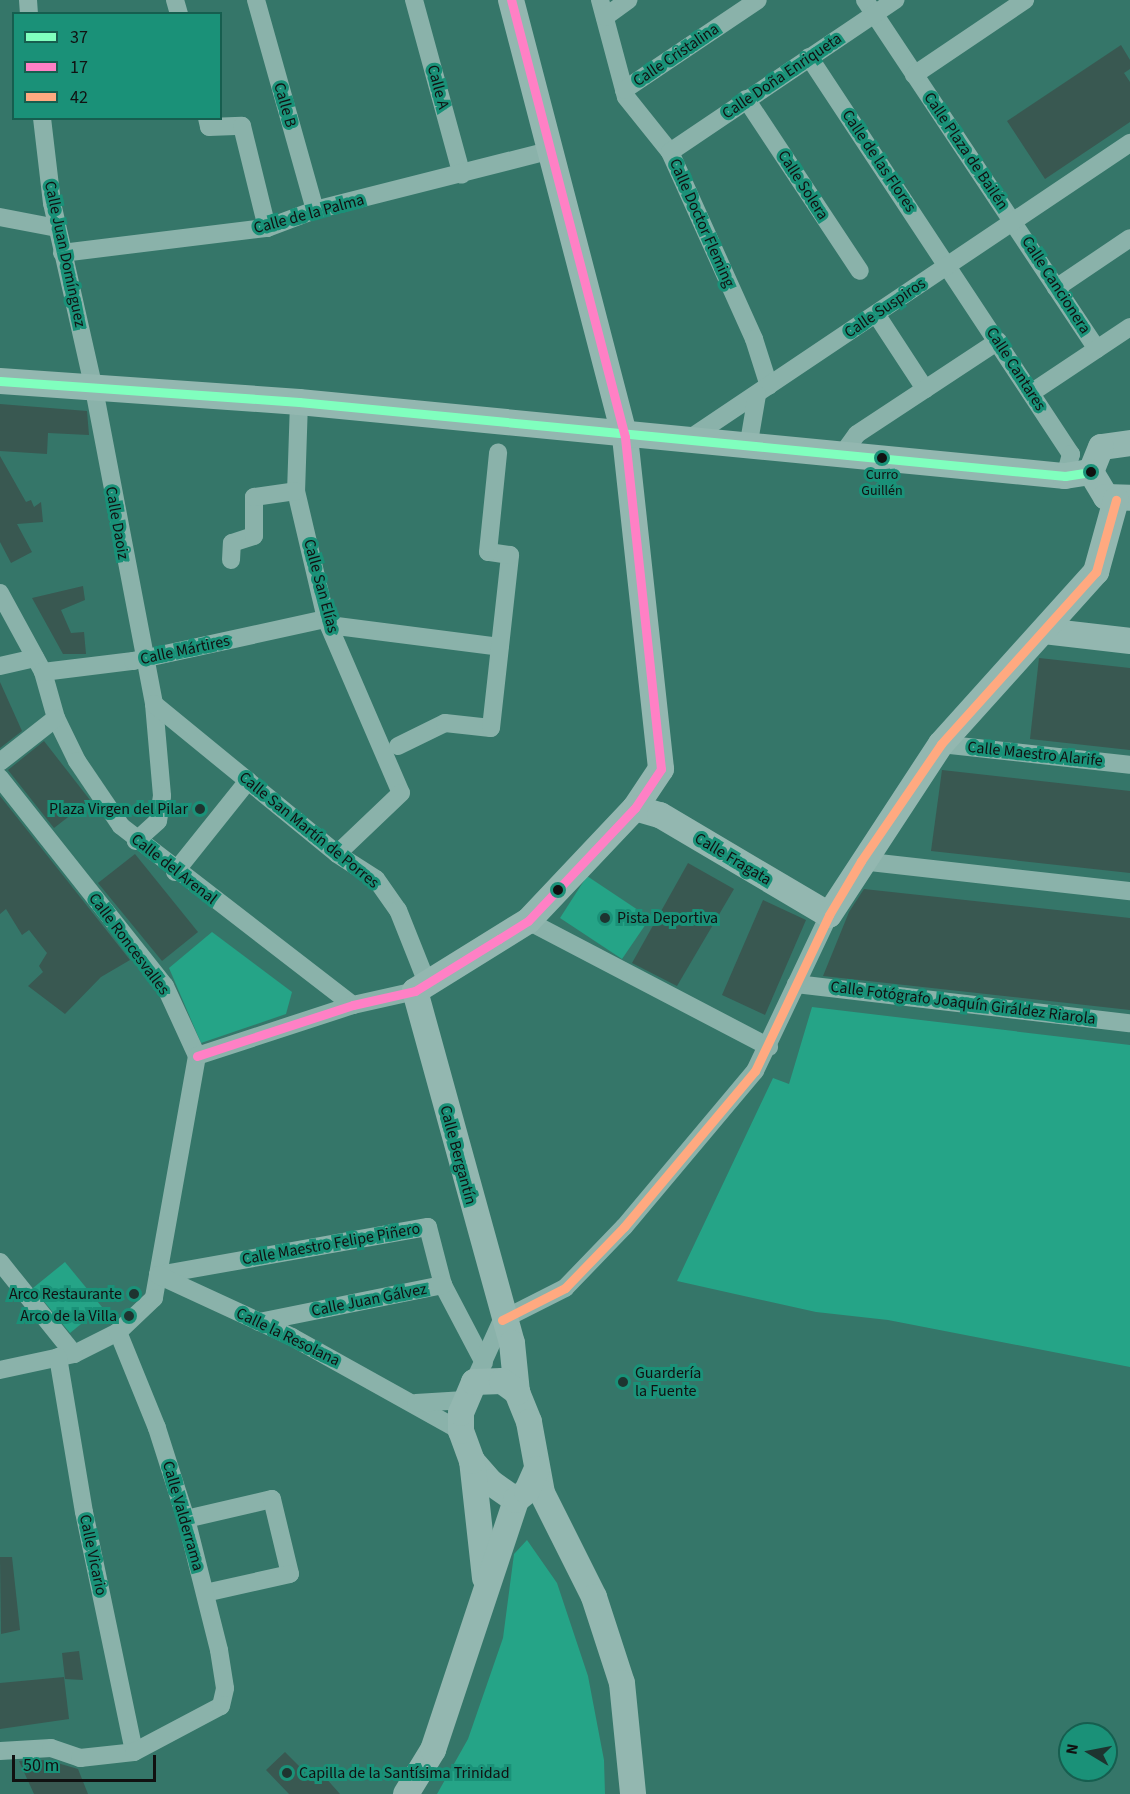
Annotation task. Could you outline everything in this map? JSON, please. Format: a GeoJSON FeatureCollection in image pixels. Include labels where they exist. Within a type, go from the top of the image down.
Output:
{"type":"FeatureCollection","features":[{"type":"Feature","properties":{"kind":"street","name":"Calle B"},"geometry":{"type":"LineString","coordinates":[[256,0],[315,210]]}},
{"type":"Feature","properties":{"kind":"street","name":"Calle A"},"geometry":{"type":"LineString","coordinates":[[414,0],[462,175]]}},
{"type":"Feature","properties":{"kind":"street"},"geometry":{"type":"LineString","coordinates":[[0,1370],[66,1356],[118,1332],[154,1298],[197,1056],[353,1005],[421,987],[528,921],[635,808],[661,769],[625,437],[552,150],[511,0]]}},
{"type":"Feature","properties":{"kind":"street"},"geometry":{"type":"LineString","coordinates":[[602,8],[628,0]]}},
{"type":"Feature","properties":{"kind":"street","name":"Calle Cristalina"},"geometry":{"type":"LineString","coordinates":[[624,90],[758,0]]}},
{"type":"Feature","properties":{"kind":"street","name":"Calle Doña Enriqueta"},"geometry":{"type":"LineString","coordinates":[[670,152],[809,57],[870,7],[895,0]]}},
{"type":"Feature","properties":{"kind":"street","name":"Calle Plaza de Bailén"},"geometry":{"type":"LineString","coordinates":[[1024,0],[914,75],[1015,222],[1130,143]]}},
{"type":"Feature","properties":{"kind":"street"},"geometry":{"type":"LineString","coordinates":[[870,7],[914,75]]}},
{"type":"Feature","properties":{"kind":"street","name":"Calle Doctor Fleming"},"geometry":{"type":"LineString","coordinates":[[602,8],[624,90],[670,152],[754,339],[763,390]]}},
{"type":"Feature","properties":{"kind":"street","name":"Calle de las Flores"},"geometry":{"type":"LineString","coordinates":[[809,57],[949,265]]}},
{"type":"Feature","properties":{"kind":"street","name":"Calle Solera"},"geometry":{"type":"LineString","coordinates":[[746,99],[860,271]]}},
{"type":"Feature","properties":{"kind":"street","name":"Calle Juan Domínguez"},"geometry":{"type":"LineString","coordinates":[[42,120],[57,228],[94,389]]}},
{"type":"Feature","properties":{"kind":"street"},"geometry":{"type":"LineString","coordinates":[[207,120],[209,127],[242,126],[267,228]]}},
{"type":"Feature","properties":{"kind":"street","name":"Calle de la Palma"},"geometry":{"type":"LineString","coordinates":[[62,253],[267,228],[315,210],[462,175],[552,150]]}},
{"type":"Feature","properties":{"kind":"street"},"geometry":{"type":"LineString","coordinates":[[0,217],[57,228]]}},
{"type":"Feature","properties":{"kind":"street","name":"Calle Suspiros"},"geometry":{"type":"LineString","coordinates":[[684,442],[1015,222]]}},
{"type":"Feature","properties":{"kind":"street","name":"Calle Cancionera"},"geometry":{"type":"LineString","coordinates":[[1015,222],[1097,349]]}},
{"type":"Feature","properties":{"kind":"street"},"geometry":{"type":"LineString","coordinates":[[1056,288],[1130,238]]}},
{"type":"Feature","properties":{"kind":"street","name":"Calle Cantares"},"geometry":{"type":"LineString","coordinates":[[949,265],[1071,454],[1065,476]]}},
{"type":"Feature","properties":{"kind":"street"},"geometry":{"type":"LineString","coordinates":[[876,314],[925,389]]}},
{"type":"Feature","properties":{"kind":"street"},"geometry":{"type":"LineString","coordinates":[[1031,393],[1130,327]]}},
{"type":"Feature","properties":{"kind":"street"},"geometry":{"type":"LineString","coordinates":[[841,456],[857,434],[998,341]]}},
{"type":"Feature","properties":{"kind":"street"},"geometry":{"type":"LineString","coordinates":[[0,381],[299,402],[625,437],[1065,476],[1091,472]]}},
{"type":"Feature","properties":{"kind":"street","name":"Calle Daoiz"},"geometry":{"type":"LineString","coordinates":[[94,389],[142,656],[154,704],[162,796],[158,821],[136,841]]}},
{"type":"Feature","properties":{"kind":"street"},"geometry":{"type":"LineString","coordinates":[[748,448],[763,390]]}},
{"type":"Feature","properties":{"kind":"street","name":"Calle San Elías"},"geometry":{"type":"LineString","coordinates":[[299,402],[296,491],[328,622],[401,793],[337,854]]}},
{"type":"Feature","properties":{"kind":"street"},"geometry":{"type":"LineString","coordinates":[[486,1584],[472,1461],[461,1431],[474,1382],[502,1320],[565,1288],[624,1227],[755,1071],[769,1047],[829,915],[861,861],[940,744],[1096,572],[1123,499],[1098,490],[1091,472],[1101,447],[1130,443]]}},
{"type":"Feature","properties":{"kind":"street"},"geometry":{"type":"LineString","coordinates":[[398,746],[445,723],[490,729],[510,555],[488,552],[498,453]]}},
{"type":"Feature","properties":{"kind":"street"},"geometry":{"type":"LineString","coordinates":[[231,560],[232,543],[254,536],[254,497],[296,491]]}},
{"type":"Feature","properties":{"kind":"street","name":"Calle del Arenal"},"geometry":{"type":"LineString","coordinates":[[0,593],[39,665],[56,718],[77,761],[121,826],[175,872],[353,1005]]}},
{"type":"Feature","properties":{"kind":"street","name":"Calle Mártires"},"geometry":{"type":"LineString","coordinates":[[0,666],[142,656],[328,622],[500,646]]}},
{"type":"Feature","properties":{"kind":"street"},"geometry":{"type":"LineString","coordinates":[[1044,631],[1130,641]]}},
{"type":"Feature","properties":{"kind":"street","name":"Calle San Martín de Porres"},"geometry":{"type":"LineString","coordinates":[[154,704],[337,854],[376,879],[398,910],[421,987]]}},
{"type":"Feature","properties":{"kind":"street"},"geometry":{"type":"LineString","coordinates":[[0,762],[56,718]]}},
{"type":"Feature","properties":{"kind":"street","name":"Calle Maestro Alarife"},"geometry":{"type":"LineString","coordinates":[[940,744],[1130,765]]}},
{"type":"Feature","properties":{"kind":"street","name":"Calle Roncesvalles"},"geometry":{"type":"LineString","coordinates":[[0,778],[165,986],[197,1056]]}},
{"type":"Feature","properties":{"kind":"street"},"geometry":{"type":"LineString","coordinates":[[175,872],[248,781]]}},
{"type":"Feature","properties":{"kind":"street","name":"Calle Fragata"},"geometry":{"type":"LineString","coordinates":[[635,808],[660,815],[829,915]]}},
{"type":"Feature","properties":{"kind":"street"},"geometry":{"type":"LineString","coordinates":[[861,861],[1130,891]]}},
{"type":"Feature","properties":{"kind":"street"},"geometry":{"type":"LineString","coordinates":[[528,921],[769,1047]]}},
{"type":"Feature","properties":{"kind":"street","name":"Calle Fotógrafo Joaquín Giráldez Riarola"},"geometry":{"type":"LineString","coordinates":[[796,984],[1130,1023]]}},
{"type":"Feature","properties":{"kind":"street","name":"Calle Bergantín"},"geometry":{"type":"LineString","coordinates":[[421,987],[502,1320],[512,1342],[517,1392],[529,1422],[542,1493],[594,1598],[622,1683],[633,1794]]}},
{"type":"Feature","properties":{"kind":"street","name":"Calle Maestro Felipe Piñero"},"geometry":{"type":"LineString","coordinates":[[158,1275],[428,1227],[443,1285],[474,1382]]}},
{"type":"Feature","properties":{"kind":"street"},"geometry":{"type":"LineString","coordinates":[[0,1262],[66,1356]]}},
{"type":"Feature","properties":{"kind":"street","name":"Calle la Resolana"},"geometry":{"type":"LineString","coordinates":[[158,1275],[259,1322],[416,1403],[461,1431]]}},
{"type":"Feature","properties":{"kind":"street","name":"Calle Juan Gálvez"},"geometry":{"type":"LineString","coordinates":[[259,1322],[443,1285]]}},
{"type":"Feature","properties":{"kind":"street","name":"Calle Valderrama"},"geometry":{"type":"LineString","coordinates":[[118,1332],[157,1428],[186,1519],[205,1593],[225,1688],[221,1706],[134,1752]]}},
{"type":"Feature","properties":{"kind":"street","name":"Calle Vicario"},"geometry":{"type":"LineString","coordinates":[[66,1356],[84,1512],[134,1752]]}},
{"type":"Feature","properties":{"kind":"street"},"geometry":{"type":"LineString","coordinates":[[416,1403],[474,1382],[502,1381],[517,1392]]}},
{"type":"Feature","properties":{"kind":"street"},"geometry":{"type":"LineString","coordinates":[[472,1461],[490,1482],[518,1498],[569,1549]]}},
{"type":"Feature","properties":{"kind":"street"},"geometry":{"type":"LineString","coordinates":[[406,1794],[433,1750],[466,1659],[486,1584],[507,1526],[518,1498],[528,1491],[537,1469]]}},
{"type":"Feature","properties":{"kind":"street"},"geometry":{"type":"LineString","coordinates":[[186,1519],[272,1499],[290,1574],[205,1593]]}},
{"type":"Feature","properties":{"kind":"street"},"geometry":{"type":"LineString","coordinates":[[507,1526],[518,1515],[538,1520]]}},
{"type":"Feature","properties":{"kind":"street"},"geometry":{"type":"LineString","coordinates":[[0,1751],[51,1748],[80,1758],[134,1752]]}},
{"type":"Feature","properties":{"kind":"green space","name":"Pista Deportiva"},"geometry":{"type":"Polygon","coordinates":[[[587,876],[650,918],[622,959],[560,918],[587,876]]]}},
{"type":"Feature","properties":{"kind":"green space"},"geometry":{"type":"Polygon","coordinates":[[[212,932],[292,992],[286,1014],[201,1043],[169,968],[212,932]]]}},
{"type":"Feature","properties":{"kind":"green space"},"geometry":{"type":"Polygon","coordinates":[[[812,1007],[1130,1045],[1130,1367],[888,1320],[816,1312],[677,1281],[773,1078],[789,1084],[812,1007]]]}},
{"type":"Feature","properties":{"kind":"green space"},"geometry":{"type":"Polygon","coordinates":[[[65,1262],[102,1307],[70,1333],[33,1288],[65,1262]]]}},
{"type":"Feature","properties":{"kind":"green space"},"geometry":{"type":"Polygon","coordinates":[[[527,1540],[557,1583],[588,1676],[604,1760],[605,1794],[437,1794],[468,1739],[503,1638],[514,1554],[527,1540]]]}},
{"type":"Feature","properties":{"kind":"building"},"geometry":{"type":"Polygon","coordinates":[[[1121,45],[1130,60],[1130,69],[1124,73],[1130,82],[1130,122],[1045,179],[1007,121],[1121,45]]]}},
{"type":"Feature","properties":{"kind":"building"},"geometry":{"type":"Polygon","coordinates":[[[0,404],[87,411],[89,435],[48,433],[47,454],[0,451],[0,404]]]}},
{"type":"Feature","properties":{"kind":"building"},"geometry":{"type":"Polygon","coordinates":[[[0,456],[26,502],[31,500],[34,507],[41,502],[43,522],[17,524],[32,552],[11,563],[0,542],[0,456]]]}},
{"type":"Feature","properties":{"kind":"building"},"geometry":{"type":"Polygon","coordinates":[[[83,586],[85,600],[61,610],[71,633],[84,632],[86,654],[63,654],[32,598],[83,586]]]}},
{"type":"Feature","properties":{"kind":"building"},"geometry":{"type":"Polygon","coordinates":[[[1039,658],[1130,668],[1130,750],[1030,739],[1039,658]]]}},
{"type":"Feature","properties":{"kind":"building"},"geometry":{"type":"Polygon","coordinates":[[[0,682],[22,731],[0,748],[0,682]]]}},
{"type":"Feature","properties":{"kind":"building"},"geometry":{"type":"Polygon","coordinates":[[[44,741],[90,800],[54,828],[8,770],[44,741]]]}},
{"type":"Feature","properties":{"kind":"building"},"geometry":{"type":"Polygon","coordinates":[[[942,770],[1130,791],[1130,873],[931,851],[942,770]]]}},
{"type":"Feature","properties":{"kind":"building"},"geometry":{"type":"Polygon","coordinates":[[[0,796],[130,960],[101,977],[65,1014],[28,986],[43,972],[39,966],[47,953],[29,930],[22,935],[6,909],[0,914],[0,796]]]}},
{"type":"Feature","properties":{"kind":"building"},"geometry":{"type":"Polygon","coordinates":[[[135,854],[198,932],[162,961],[98,883],[135,854]]]}},
{"type":"Feature","properties":{"kind":"building"},"geometry":{"type":"Polygon","coordinates":[[[688,863],[734,889],[677,986],[632,963],[688,863]]]}},
{"type":"Feature","properties":{"kind":"building"},"geometry":{"type":"Polygon","coordinates":[[[864,889],[1130,918],[1130,1010],[823,976],[849,912],[864,889]]]}},
{"type":"Feature","properties":{"kind":"building"},"geometry":{"type":"Polygon","coordinates":[[[763,900],[806,920],[765,1015],[722,995],[763,900]]]}},
{"type":"Feature","properties":{"kind":"building"},"geometry":{"type":"Polygon","coordinates":[[[0,1557],[12,1557],[20,1630],[1,1634],[0,1557]]]}},
{"type":"Feature","properties":{"kind":"building"},"geometry":{"type":"Polygon","coordinates":[[[79,1651],[83,1680],[65,1679],[62,1653],[79,1651]]]}},
{"type":"Feature","properties":{"kind":"building"},"geometry":{"type":"Polygon","coordinates":[[[64,1677],[69,1719],[0,1729],[0,1683],[64,1677]]]}},
{"type":"Feature","properties":{"kind":"building","name":"Capilla de la Santísima Trinidad"},"geometry":{"type":"Polygon","coordinates":[[[285,1752],[316,1783],[324,1776],[340,1794],[289,1794],[266,1770],[285,1752]]]}},
{"type":"Feature","properties":{"kind":"building"},"geometry":{"type":"Polygon","coordinates":[[[47,1760],[78,1769],[88,1794],[34,1794],[19,1761],[47,1760]]]}},
{"type":"Feature","properties":{"kind":"transit line","name":"17"},"geometry":{"type":"LineString","coordinates":[[197,1056],[353,1005],[415,991],[528,921],[635,808],[661,769],[625,437],[511,0]]}},
{"type":"Feature","properties":{"kind":"transit line","name":"37"},"geometry":{"type":"LineString","coordinates":[[0,381],[299,402],[1065,476],[1091,472]]}},
{"type":"Feature","properties":{"kind":"transit line","name":"42"},"geometry":{"type":"LineString","coordinates":[[502,1320],[565,1288],[624,1227],[755,1071],[829,915],[861,861],[941,744],[1096,572],[1116,500]]}},
{"type":"Feature","properties":{"kind":"place","name":"Curro Guillén"},"geometry":{"type":"Point","coordinates":[882,458]}},
{"type":"Feature","properties":{"kind":"place","name":"Plaza Virgen del Pilar"},"geometry":{"type":"Point","coordinates":[200,809]}},
{"type":"Feature","properties":{"kind":"place","name":"Pista Deportiva"},"geometry":{"type":"Point","coordinates":[605,918]}},
{"type":"Feature","properties":{"kind":"place","name":"Arco Restaurante"},"geometry":{"type":"Point","coordinates":[134,1294]}},
{"type":"Feature","properties":{"kind":"place","name":"Arco de la Villa"},"geometry":{"type":"Point","coordinates":[129,1316]}},
{"type":"Feature","properties":{"kind":"place","name":"Guardería la Fuente"},"geometry":{"type":"Point","coordinates":[623,1382]}},
{"type":"Feature","properties":{"kind":"place","name":"Capilla de la Santísima Trinidad"},"geometry":{"type":"Point","coordinates":[287,1773]}}]}
